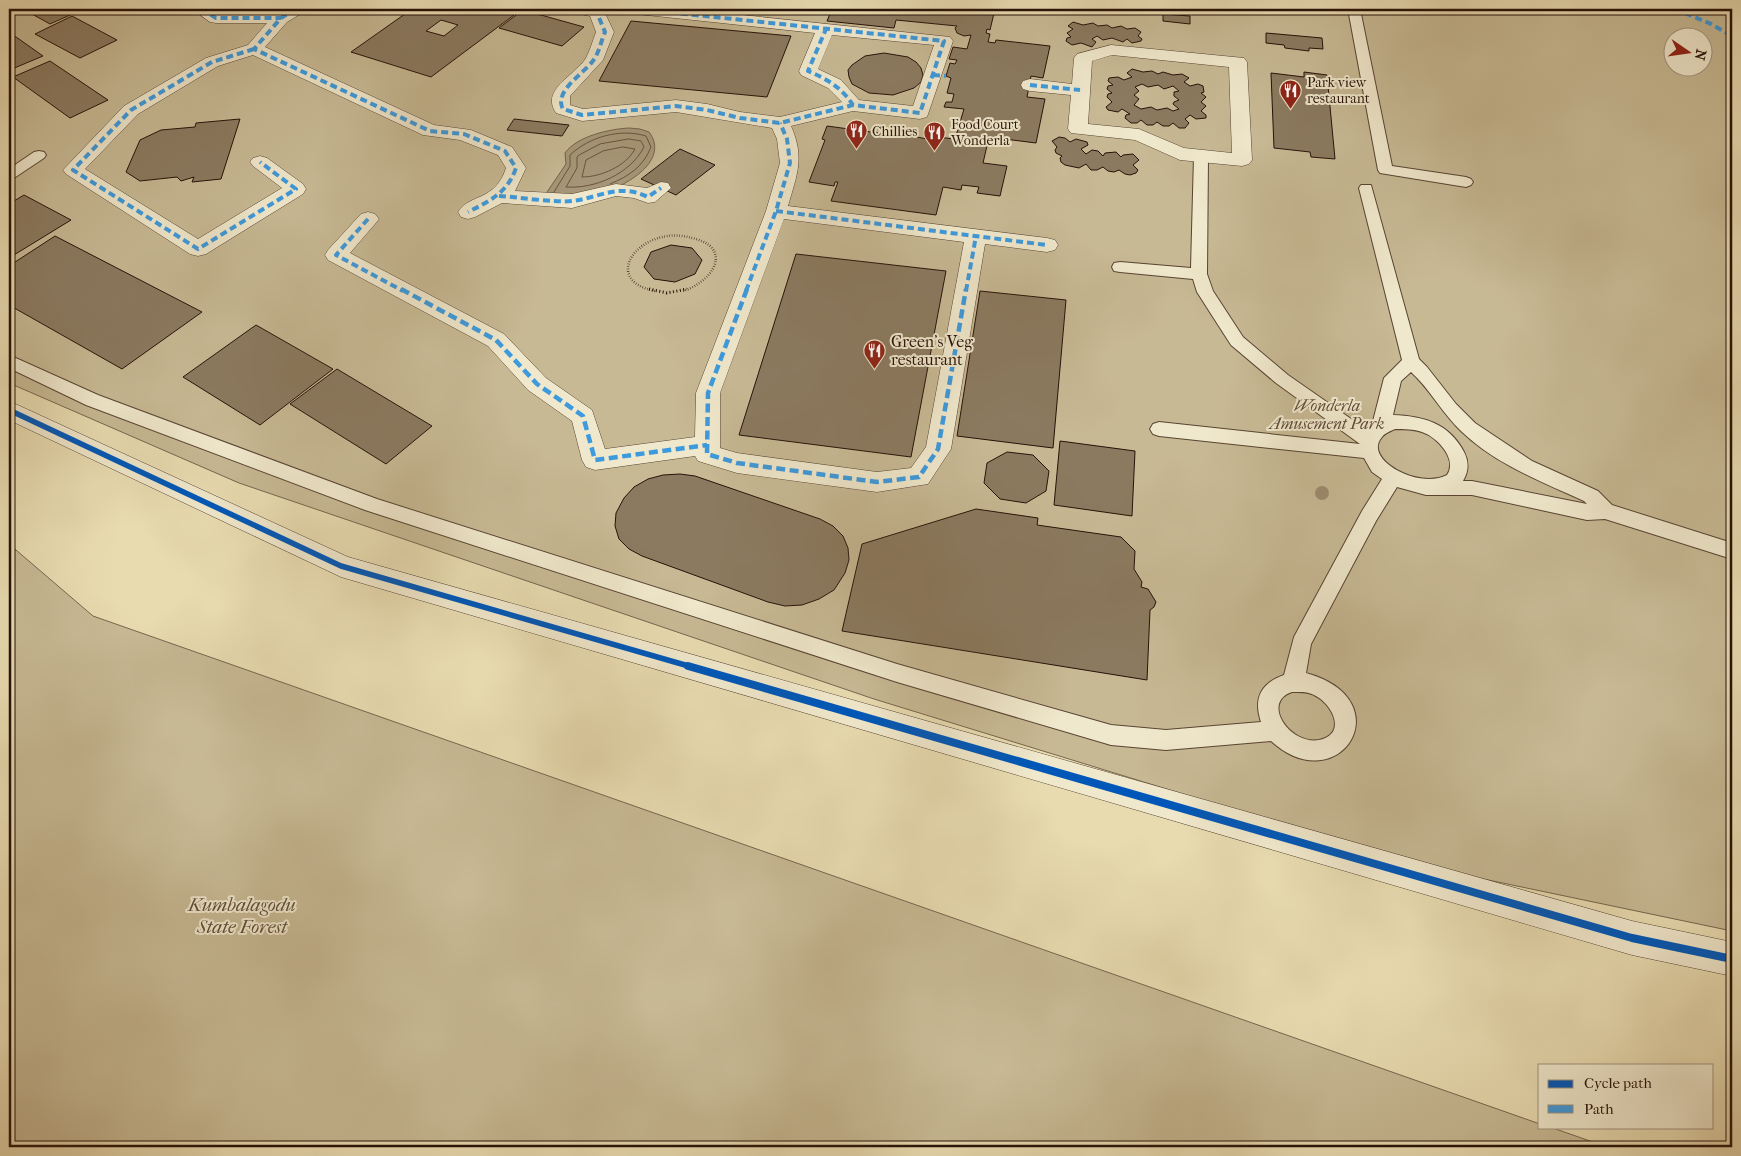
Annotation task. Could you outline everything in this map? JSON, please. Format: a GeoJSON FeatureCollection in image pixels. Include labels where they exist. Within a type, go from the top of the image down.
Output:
{"type":"FeatureCollection","features":[{"type":"Feature","properties":{"kind":"street"},"geometry":{"type":"LineString","coordinates":[[201,9],[216,18],[288,14]]}},
{"type":"Feature","properties":{"kind":"street"},"geometry":{"type":"LineString","coordinates":[[581,9],[597,13],[605,32],[594,60],[561,95],[560,102],[563,110],[582,115],[676,106],[707,110],[740,118],[780,123],[853,105],[920,113],[940,75],[944,42],[637,9]]}},
{"type":"Feature","properties":{"kind":"street"},"geometry":{"type":"LineString","coordinates":[[260,162],[296,189],[198,250],[73,170],[131,110],[212,62],[254,49],[288,14]]}},
{"type":"Feature","properties":{"kind":"street"},"geometry":{"type":"LineString","coordinates":[[826,29],[808,72],[835,83],[845,92],[853,105]]}},
{"type":"Feature","properties":{"kind":"street"},"geometry":{"type":"LineString","coordinates":[[254,49],[430,131],[464,134],[505,151],[516,168],[513,181],[499,196],[468,212]]}},
{"type":"Feature","properties":{"kind":"street"},"geometry":{"type":"LineString","coordinates":[[1110,50],[1238,62],[1242,160],[1201,156],[1180,154],[1139,136],[1078,129],[1082,58],[1110,50]]}},
{"type":"Feature","properties":{"kind":"street"},"geometry":{"type":"LineString","coordinates":[[1030,85],[1080,90]]}},
{"type":"Feature","properties":{"kind":"street"},"geometry":{"type":"LineString","coordinates":[[780,123],[787,139],[790,163],[776,210],[708,393],[707,454],[737,463],[877,482],[919,477],[938,449],[976,236]]}},
{"type":"Feature","properties":{"kind":"street"},"geometry":{"type":"LineString","coordinates":[[499,196],[572,201],[616,190],[638,192],[648,197],[661,188]]}},
{"type":"Feature","properties":{"kind":"street"},"geometry":{"type":"LineString","coordinates":[[776,210],[1047,245]]}},
{"type":"Feature","properties":{"kind":"street"},"geometry":{"type":"LineString","coordinates":[[368,219],[336,255],[496,340],[537,384],[582,416],[595,460],[707,445]]}},
{"type":"Feature","properties":{"kind":"street"},"geometry":{"type":"LineString","coordinates":[[9,410],[341,566],[1632,938],[1732,959]]}},
{"type":"Feature","properties":{"kind":"lane"},"geometry":{"type":"LineString","coordinates":[[1354,9],[1385,170],[1466,182]]}},
{"type":"Feature","properties":{"kind":"lane"},"geometry":{"type":"LineString","coordinates":[[9,176],[39,155]]}},
{"type":"Feature","properties":{"kind":"lane"},"geometry":{"type":"LineString","coordinates":[[1201,156],[1199,274],[1205,292],[1237,341],[1282,379],[1370,446],[1376,464],[1393,478],[1419,488],[1472,488],[1587,512],[1605,511],[1732,551]]}},
{"type":"Feature","properties":{"kind":"lane"},"geometry":{"type":"LineString","coordinates":[[1366,188],[1411,362],[1421,371],[1450,409],[1469,428],[1525,466]]}},
{"type":"Feature","properties":{"kind":"lane"},"geometry":{"type":"LineString","coordinates":[[1120,267],[1199,274]]}},
{"type":"Feature","properties":{"kind":"lane"},"geometry":{"type":"LineString","coordinates":[[9,361],[92,400],[372,505],[915,679],[1111,735],[1166,740],[1275,731]]}},
{"type":"Feature","properties":{"kind":"lane"},"geometry":{"type":"LineString","coordinates":[[1381,426],[1393,378],[1411,362]]}},
{"type":"Feature","properties":{"kind":"lane"},"geometry":{"type":"LineString","coordinates":[[1370,446],[1374,432],[1381,426],[1392,422],[1418,424],[1525,466],[1590,496],[1605,511]]}},
{"type":"Feature","properties":{"kind":"lane"},"geometry":{"type":"LineString","coordinates":[[1159,428],[1370,446]]}},
{"type":"Feature","properties":{"kind":"lane"},"geometry":{"type":"LineString","coordinates":[[1434,430],[1447,440],[1456,451],[1460,464],[1457,475],[1448,483],[1435,488]]}},
{"type":"Feature","properties":{"kind":"lane"},"geometry":{"type":"LineString","coordinates":[[1294,681],[1301,643],[1369,516],[1393,478]]}},
{"type":"Feature","properties":{"kind":"lane"},"geometry":{"type":"LineString","coordinates":[[1294,681],[1309,682],[1324,689],[1336,699],[1344,712],[1346,726],[1342,738],[1332,747],[1318,751],[1302,750],[1288,743],[1275,731],[1268,718],[1267,704],[1271,693],[1281,685],[1294,681]]}},
{"type":"Feature","properties":{"kind":"path"},"geometry":{"type":"LineString","coordinates":[[676,234],[690,236],[710,246],[715,254],[716,262],[713,272],[706,280],[695,287],[682,291],[654,292],[634,281],[628,272],[628,263],[632,254],[650,240],[676,234]]}},
{"type":"Feature","properties":{"kind":"green space","name":"Wonderla Amusement Park"},"geometry":{"type":"Polygon","coordinates":[[[9,9],[1732,9],[1732,931],[1407,863],[874,699],[239,483],[9,383],[9,9]]]}},
{"type":"Feature","properties":{"kind":"green space","name":"Kumbalagodu State Forest"},"geometry":{"type":"Polygon","coordinates":[[[9,544],[93,616],[1538,1123],[1538,1128],[1553,1128],[1607,1147],[9,1147],[9,544]]]}},
{"type":"Feature","properties":{"kind":"water"},"geometry":{"type":"Polygon","coordinates":[[[629,128],[649,132],[654,143],[654,154],[649,164],[640,173],[618,187],[596,194],[577,196],[545,195],[566,164],[565,153],[570,147],[594,134],[629,128]]]}},
{"type":"Feature","properties":{"kind":"building"},"geometry":{"type":"Polygon","coordinates":[[[44,9],[60,9],[70,15],[50,24],[32,14],[44,9]]]}},
{"type":"Feature","properties":{"kind":"building"},"geometry":{"type":"Polygon","coordinates":[[[229,9],[256,9],[238,14],[233,13],[229,9]]]}},
{"type":"Feature","properties":{"kind":"building"},"geometry":{"type":"Polygon","coordinates":[[[412,9],[494,9],[514,15],[431,77],[351,52],[412,9]],[[441,20],[426,31],[444,36],[458,25],[441,20]]]}},
{"type":"Feature","properties":{"kind":"building"},"geometry":{"type":"Polygon","coordinates":[[[832,9],[995,9],[990,30],[987,29],[986,33],[990,34],[988,42],[995,43],[996,40],[1050,46],[1043,78],[1031,76],[1027,97],[1045,99],[1036,143],[989,137],[983,163],[1007,166],[1000,196],[977,193],[979,187],[962,185],[961,190],[943,187],[936,215],[831,201],[838,182],[835,182],[834,186],[809,182],[825,140],[822,139],[827,126],[893,135],[894,132],[918,135],[917,137],[927,139],[928,136],[955,139],[964,109],[944,107],[946,102],[952,102],[954,94],[947,93],[951,78],[946,76],[950,63],[955,64],[957,60],[949,59],[953,47],[967,49],[971,35],[964,36],[957,33],[955,28],[957,26],[896,20],[894,28],[827,21],[832,9]]]}},
{"type":"Feature","properties":{"kind":"building"},"geometry":{"type":"Polygon","coordinates":[[[523,10],[584,27],[562,46],[499,28],[523,10]]]}},
{"type":"Feature","properties":{"kind":"building"},"geometry":{"type":"Polygon","coordinates":[[[1163,14],[1190,16],[1190,24],[1163,21],[1163,14]]]}},
{"type":"Feature","properties":{"kind":"building"},"geometry":{"type":"Polygon","coordinates":[[[72,16],[117,40],[80,58],[35,34],[72,16]]]}},
{"type":"Feature","properties":{"kind":"building"},"geometry":{"type":"Polygon","coordinates":[[[631,21],[791,36],[767,97],[599,81],[631,21]]]}},
{"type":"Feature","properties":{"kind":"building"},"geometry":{"type":"Polygon","coordinates":[[[1073,22],[1083,25],[1093,23],[1098,26],[1107,25],[1112,28],[1121,26],[1127,29],[1135,28],[1141,32],[1138,36],[1142,39],[1132,43],[1127,39],[1123,42],[1112,38],[1103,40],[1097,36],[1092,39],[1096,42],[1092,47],[1081,43],[1072,45],[1066,41],[1067,38],[1071,37],[1067,33],[1073,29],[1068,26],[1073,22]]]}},
{"type":"Feature","properties":{"kind":"building"},"geometry":{"type":"Polygon","coordinates":[[[9,32],[43,56],[12,69],[9,67],[9,32]]]}},
{"type":"Feature","properties":{"kind":"building"},"geometry":{"type":"Polygon","coordinates":[[[1266,33],[1322,38],[1323,49],[1309,48],[1309,51],[1266,43],[1266,33]]]}},
{"type":"Feature","properties":{"kind":"building"},"geometry":{"type":"Polygon","coordinates":[[[884,53],[908,57],[916,62],[921,68],[923,75],[921,82],[914,88],[893,95],[869,93],[852,84],[848,70],[852,65],[865,56],[884,53]]]}},
{"type":"Feature","properties":{"kind":"building"},"geometry":{"type":"Polygon","coordinates":[[[50,61],[108,100],[70,118],[13,77],[50,61]]]}},
{"type":"Feature","properties":{"kind":"building"},"geometry":{"type":"Polygon","coordinates":[[[1132,69],[1143,72],[1152,71],[1158,74],[1163,72],[1173,75],[1182,74],[1189,78],[1184,82],[1190,86],[1198,84],[1203,86],[1204,92],[1201,93],[1206,97],[1201,102],[1206,106],[1201,111],[1206,115],[1206,118],[1196,119],[1190,115],[1185,119],[1189,123],[1185,128],[1179,128],[1173,123],[1169,126],[1163,126],[1157,122],[1153,125],[1147,125],[1141,120],[1137,123],[1131,123],[1125,118],[1126,115],[1130,114],[1122,109],[1118,112],[1108,110],[1106,107],[1112,102],[1107,97],[1108,94],[1112,93],[1107,89],[1108,86],[1113,85],[1108,81],[1109,78],[1118,77],[1124,80],[1132,77],[1127,73],[1132,69]],[[1142,84],[1135,87],[1139,91],[1134,95],[1139,99],[1134,105],[1141,109],[1151,107],[1157,110],[1167,108],[1173,111],[1179,109],[1173,104],[1179,100],[1174,96],[1174,92],[1179,91],[1173,86],[1164,89],[1158,85],[1148,87],[1142,84]]]}},
{"type":"Feature","properties":{"kind":"building"},"geometry":{"type":"Polygon","coordinates":[[[1304,72],[1327,75],[1335,159],[1311,157],[1310,152],[1274,148],[1271,73],[1304,77],[1304,72]]]}},
{"type":"Feature","properties":{"kind":"building"},"geometry":{"type":"Polygon","coordinates":[[[240,119],[221,179],[192,182],[194,177],[181,181],[177,177],[140,181],[126,172],[140,140],[161,130],[195,127],[196,123],[240,119]]]}},
{"type":"Feature","properties":{"kind":"building"},"geometry":{"type":"Polygon","coordinates":[[[514,119],[569,125],[562,136],[507,130],[514,119]]]}},
{"type":"Feature","properties":{"kind":"building"},"geometry":{"type":"Polygon","coordinates":[[[1059,137],[1065,138],[1070,142],[1076,139],[1087,142],[1088,145],[1081,149],[1086,154],[1092,150],[1098,151],[1103,156],[1105,153],[1116,152],[1121,157],[1133,154],[1139,160],[1133,165],[1138,170],[1130,175],[1119,170],[1114,172],[1108,171],[1103,167],[1091,170],[1086,164],[1079,168],[1065,165],[1061,162],[1060,158],[1062,156],[1056,153],[1057,147],[1052,141],[1059,137]]]}},
{"type":"Feature","properties":{"kind":"building"},"geometry":{"type":"Polygon","coordinates":[[[680,149],[715,165],[676,195],[641,179],[680,149]]]}},
{"type":"Feature","properties":{"kind":"building"},"geometry":{"type":"Polygon","coordinates":[[[24,195],[71,220],[9,258],[9,204],[24,195]]]}},
{"type":"Feature","properties":{"kind":"building"},"geometry":{"type":"Polygon","coordinates":[[[55,236],[202,312],[122,369],[9,305],[9,266],[55,236]]]}},
{"type":"Feature","properties":{"kind":"building"},"geometry":{"type":"Polygon","coordinates":[[[671,245],[692,248],[702,260],[695,274],[675,282],[654,279],[644,267],[651,252],[671,245]]]}},
{"type":"Feature","properties":{"kind":"building"},"geometry":{"type":"Polygon","coordinates":[[[796,254],[946,271],[911,457],[739,435],[796,254]]]}},
{"type":"Feature","properties":{"kind":"building"},"geometry":{"type":"Polygon","coordinates":[[[980,291],[1066,300],[1053,448],[957,436],[980,291]]]}},
{"type":"Feature","properties":{"kind":"building"},"geometry":{"type":"Polygon","coordinates":[[[256,325],[333,369],[260,425],[183,377],[256,325]]]}},
{"type":"Feature","properties":{"kind":"building"},"geometry":{"type":"Polygon","coordinates":[[[337,369],[432,426],[386,464],[290,404],[337,369]]]}},
{"type":"Feature","properties":{"kind":"building"},"geometry":{"type":"Polygon","coordinates":[[[1060,441],[1135,451],[1132,516],[1054,505],[1060,441]]]}},
{"type":"Feature","properties":{"kind":"building"},"geometry":{"type":"Polygon","coordinates":[[[1007,452],[1033,455],[1049,471],[1046,491],[1026,503],[1000,499],[984,483],[987,463],[1007,452]]]}},
{"type":"Feature","properties":{"kind":"building"},"geometry":{"type":"Polygon","coordinates":[[[680,474],[695,476],[820,519],[833,526],[843,536],[848,548],[849,560],[845,573],[834,590],[819,599],[802,605],[785,606],[768,602],[642,556],[629,549],[619,539],[615,526],[616,513],[624,498],[634,487],[648,479],[663,475],[680,474]]]}},
{"type":"Feature","properties":{"kind":"building"},"geometry":{"type":"Polygon","coordinates":[[[976,509],[1038,518],[1037,525],[1121,537],[1135,551],[1134,569],[1142,582],[1141,587],[1148,589],[1156,602],[1150,610],[1147,680],[842,631],[862,544],[976,509]]]}},
{"type":"Feature","properties":{"kind":"marked path"},"geometry":{"type":"LineString","coordinates":[[201,9],[216,18],[281,18]]}},
{"type":"Feature","properties":{"kind":"marked path"},"geometry":{"type":"LineString","coordinates":[[296,9],[281,18],[254,49],[430,131],[464,134],[505,151],[516,168],[509,184],[498,196],[468,212]]}},
{"type":"Feature","properties":{"kind":"marked path"},"geometry":{"type":"LineString","coordinates":[[581,9],[597,13],[605,32],[594,60],[561,95],[560,104],[563,109],[582,115],[676,106],[707,110],[740,118],[780,123],[853,105]]}},
{"type":"Feature","properties":{"kind":"marked path"},"geometry":{"type":"LineString","coordinates":[[637,9],[944,41],[920,113],[853,105],[844,92],[834,84],[808,71],[826,29]]}},
{"type":"Feature","properties":{"kind":"marked path"},"geometry":{"type":"LineString","coordinates":[[1675,9],[1709,23],[1732,36]]}},
{"type":"Feature","properties":{"kind":"marked path"},"geometry":{"type":"LineString","coordinates":[[254,49],[212,62],[131,110],[73,170],[198,249],[296,189],[260,162]]}},
{"type":"Feature","properties":{"kind":"marked path"},"geometry":{"type":"LineString","coordinates":[[933,75],[946,76]]}},
{"type":"Feature","properties":{"kind":"marked path"},"geometry":{"type":"LineString","coordinates":[[1030,85],[1080,90]]}},
{"type":"Feature","properties":{"kind":"marked path"},"geometry":{"type":"LineString","coordinates":[[780,123],[787,139],[790,163],[776,211],[708,393],[707,454],[737,463],[877,482],[919,477],[938,449],[976,236]]}},
{"type":"Feature","properties":{"kind":"marked path"},"geometry":{"type":"LineString","coordinates":[[499,196],[572,201],[616,190],[638,192],[648,197],[661,188]]}},
{"type":"Feature","properties":{"kind":"marked path"},"geometry":{"type":"LineString","coordinates":[[776,211],[1047,245]]}},
{"type":"Feature","properties":{"kind":"marked path"},"geometry":{"type":"LineString","coordinates":[[368,219],[336,255],[496,340],[537,384],[583,416],[595,460],[707,445]]}},
{"type":"Feature","properties":{"kind":"cycle path"},"geometry":{"type":"LineString","coordinates":[[9,410],[341,566],[1632,938],[1732,959]]}},
{"type":"Feature","properties":{"kind":"place","name":"Park view restaurant"},"geometry":{"type":"Point","coordinates":[1291,109]}},
{"type":"Feature","properties":{"kind":"place","name":"Chillies"},"geometry":{"type":"Point","coordinates":[856,150]}},
{"type":"Feature","properties":{"kind":"place","name":"Food Court Wonderla"},"geometry":{"type":"Point","coordinates":[935,151]}},
{"type":"Feature","properties":{"kind":"place","name":"Green's Veg restaurant"},"geometry":{"type":"Point","coordinates":[875,369]}}]}
